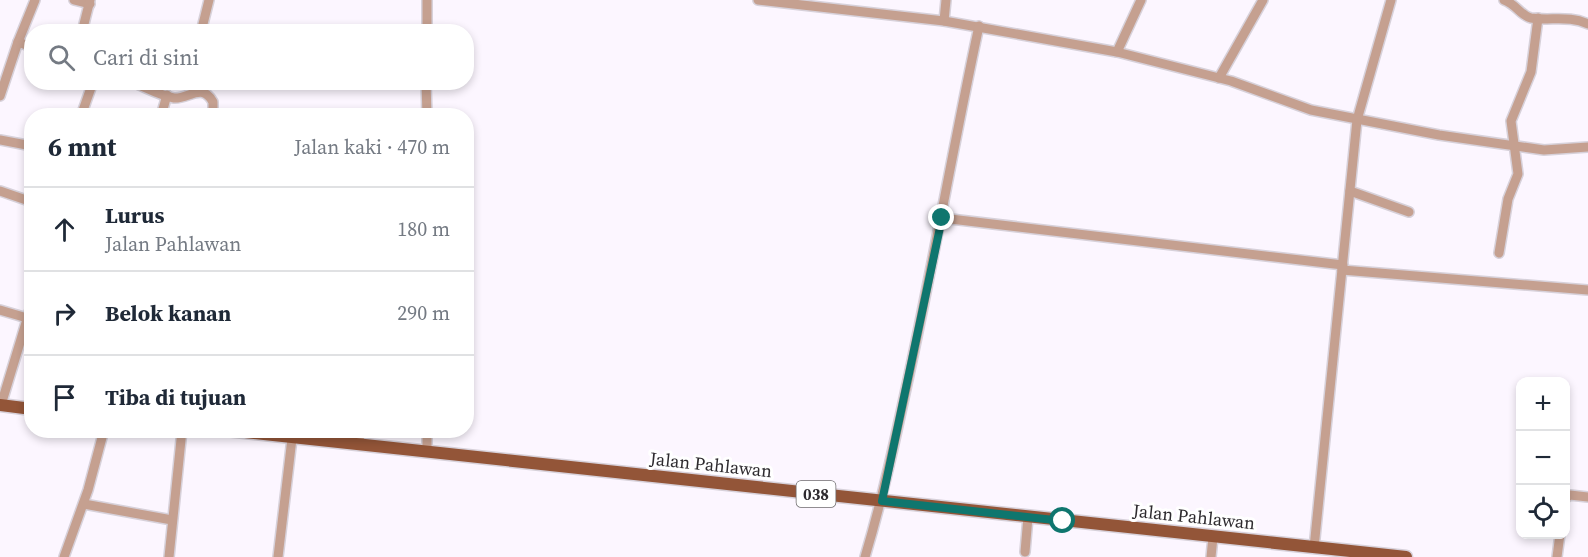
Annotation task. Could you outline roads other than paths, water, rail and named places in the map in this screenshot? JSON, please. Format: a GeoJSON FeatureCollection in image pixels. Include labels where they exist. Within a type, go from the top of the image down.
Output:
{"type":"FeatureCollection","features":[{"type":"Feature","properties":{"kind":"main road"},"geometry":{"type":"LineString","coordinates":[[1,405],[24,408]]}},
{"type":"Feature","properties":{"kind":"main road","name":"Jalan Pahlawan"},"geometry":{"type":"LineString","coordinates":[[323,438],[427,452],[1406,557]]}},
{"type":"Feature","properties":{"kind":"street"},"geometry":{"type":"LineString","coordinates":[[25,24],[34,0]]}},
{"type":"Feature","properties":{"kind":"street"},"geometry":{"type":"LineString","coordinates":[[74,0],[90,2],[84,24]]}},
{"type":"Feature","properties":{"kind":"street"},"geometry":{"type":"LineString","coordinates":[[203,24],[209,0]]}},
{"type":"Feature","properties":{"kind":"street"},"geometry":{"type":"LineString","coordinates":[[426,24],[427,0]]}},
{"type":"Feature","properties":{"kind":"street"},"geometry":{"type":"LineString","coordinates":[[758,0],[811,3],[979,26],[1116,52],[1219,78],[1311,110],[1357,120],[1514,147],[1544,150],[1588,147]]}},
{"type":"Feature","properties":{"kind":"street"},"geometry":{"type":"LineString","coordinates":[[944,21],[946,0]]}},
{"type":"Feature","properties":{"kind":"street"},"geometry":{"type":"LineString","coordinates":[[1116,52],[1141,0]]}},
{"type":"Feature","properties":{"kind":"street"},"geometry":{"type":"LineString","coordinates":[[1219,78],[1263,0]]}},
{"type":"Feature","properties":{"kind":"street"},"geometry":{"type":"LineString","coordinates":[[1314,548],[1357,120],[1392,0]]}},
{"type":"Feature","properties":{"kind":"street"},"geometry":{"type":"LineString","coordinates":[[1504,0],[1516,5],[1525,16],[1569,19],[1588,24]]}},
{"type":"Feature","properties":{"kind":"street"},"geometry":{"type":"LineString","coordinates":[[1499,253],[1508,199],[1518,174],[1511,121],[1531,72],[1538,18]]}},
{"type":"Feature","properties":{"kind":"street"},"geometry":{"type":"LineString","coordinates":[[0,96],[24,26]]}},
{"type":"Feature","properties":{"kind":"street"},"geometry":{"type":"LineString","coordinates":[[865,557],[882,501],[942,218],[957,126],[979,26]]}},
{"type":"Feature","properties":{"kind":"street"},"geometry":{"type":"LineString","coordinates":[[18,42],[24,44]]}},
{"type":"Feature","properties":{"kind":"street"},"geometry":{"type":"LineString","coordinates":[[84,108],[90,90]]}},
{"type":"Feature","properties":{"kind":"street"},"geometry":{"type":"LineString","coordinates":[[154,90],[174,98],[188,90]]}},
{"type":"Feature","properties":{"kind":"street"},"geometry":{"type":"LineString","coordinates":[[199,90],[210,98],[212,108]]}},
{"type":"Feature","properties":{"kind":"street"},"geometry":{"type":"LineString","coordinates":[[426,90],[427,108]]}},
{"type":"Feature","properties":{"kind":"street"},"geometry":{"type":"LineString","coordinates":[[163,108],[167,95]]}},
{"type":"Feature","properties":{"kind":"street"},"geometry":{"type":"LineString","coordinates":[[0,140],[24,144]]}},
{"type":"Feature","properties":{"kind":"street"},"geometry":{"type":"LineString","coordinates":[[0,191],[24,199]]}},
{"type":"Feature","properties":{"kind":"street"},"geometry":{"type":"LineString","coordinates":[[1350,191],[1410,212]]}},
{"type":"Feature","properties":{"kind":"street"},"geometry":{"type":"LineString","coordinates":[[942,218],[1342,267],[1588,290]]}},
{"type":"Feature","properties":{"kind":"street"},"geometry":{"type":"LineString","coordinates":[[0,310],[24,311]]}},
{"type":"Feature","properties":{"kind":"street"},"geometry":{"type":"LineString","coordinates":[[1,405],[24,330]]}},
{"type":"Feature","properties":{"kind":"street"},"geometry":{"type":"LineString","coordinates":[[64,557],[84,504],[102,438]]}},
{"type":"Feature","properties":{"kind":"street"},"geometry":{"type":"LineString","coordinates":[[169,557],[181,438]]}},
{"type":"Feature","properties":{"kind":"street"},"geometry":{"type":"LineString","coordinates":[[278,557],[292,438]]}},
{"type":"Feature","properties":{"kind":"street"},"geometry":{"type":"LineString","coordinates":[[360,438],[360,444]]}},
{"type":"Feature","properties":{"kind":"street"},"geometry":{"type":"LineString","coordinates":[[427,438],[427,452]]}},
{"type":"Feature","properties":{"kind":"street"},"geometry":{"type":"LineString","coordinates":[[1570,495],[1588,497]]}},
{"type":"Feature","properties":{"kind":"street"},"geometry":{"type":"LineString","coordinates":[[84,504],[172,520]]}},
{"type":"Feature","properties":{"kind":"street"},"geometry":{"type":"LineString","coordinates":[[1025,552],[1029,517]]}},
{"type":"Feature","properties":{"kind":"street"},"geometry":{"type":"LineString","coordinates":[[1211,557],[1213,537]]}},
{"type":"Feature","properties":{"kind":"street"},"geometry":{"type":"LineString","coordinates":[[1557,557],[1559,539]]}}]}
